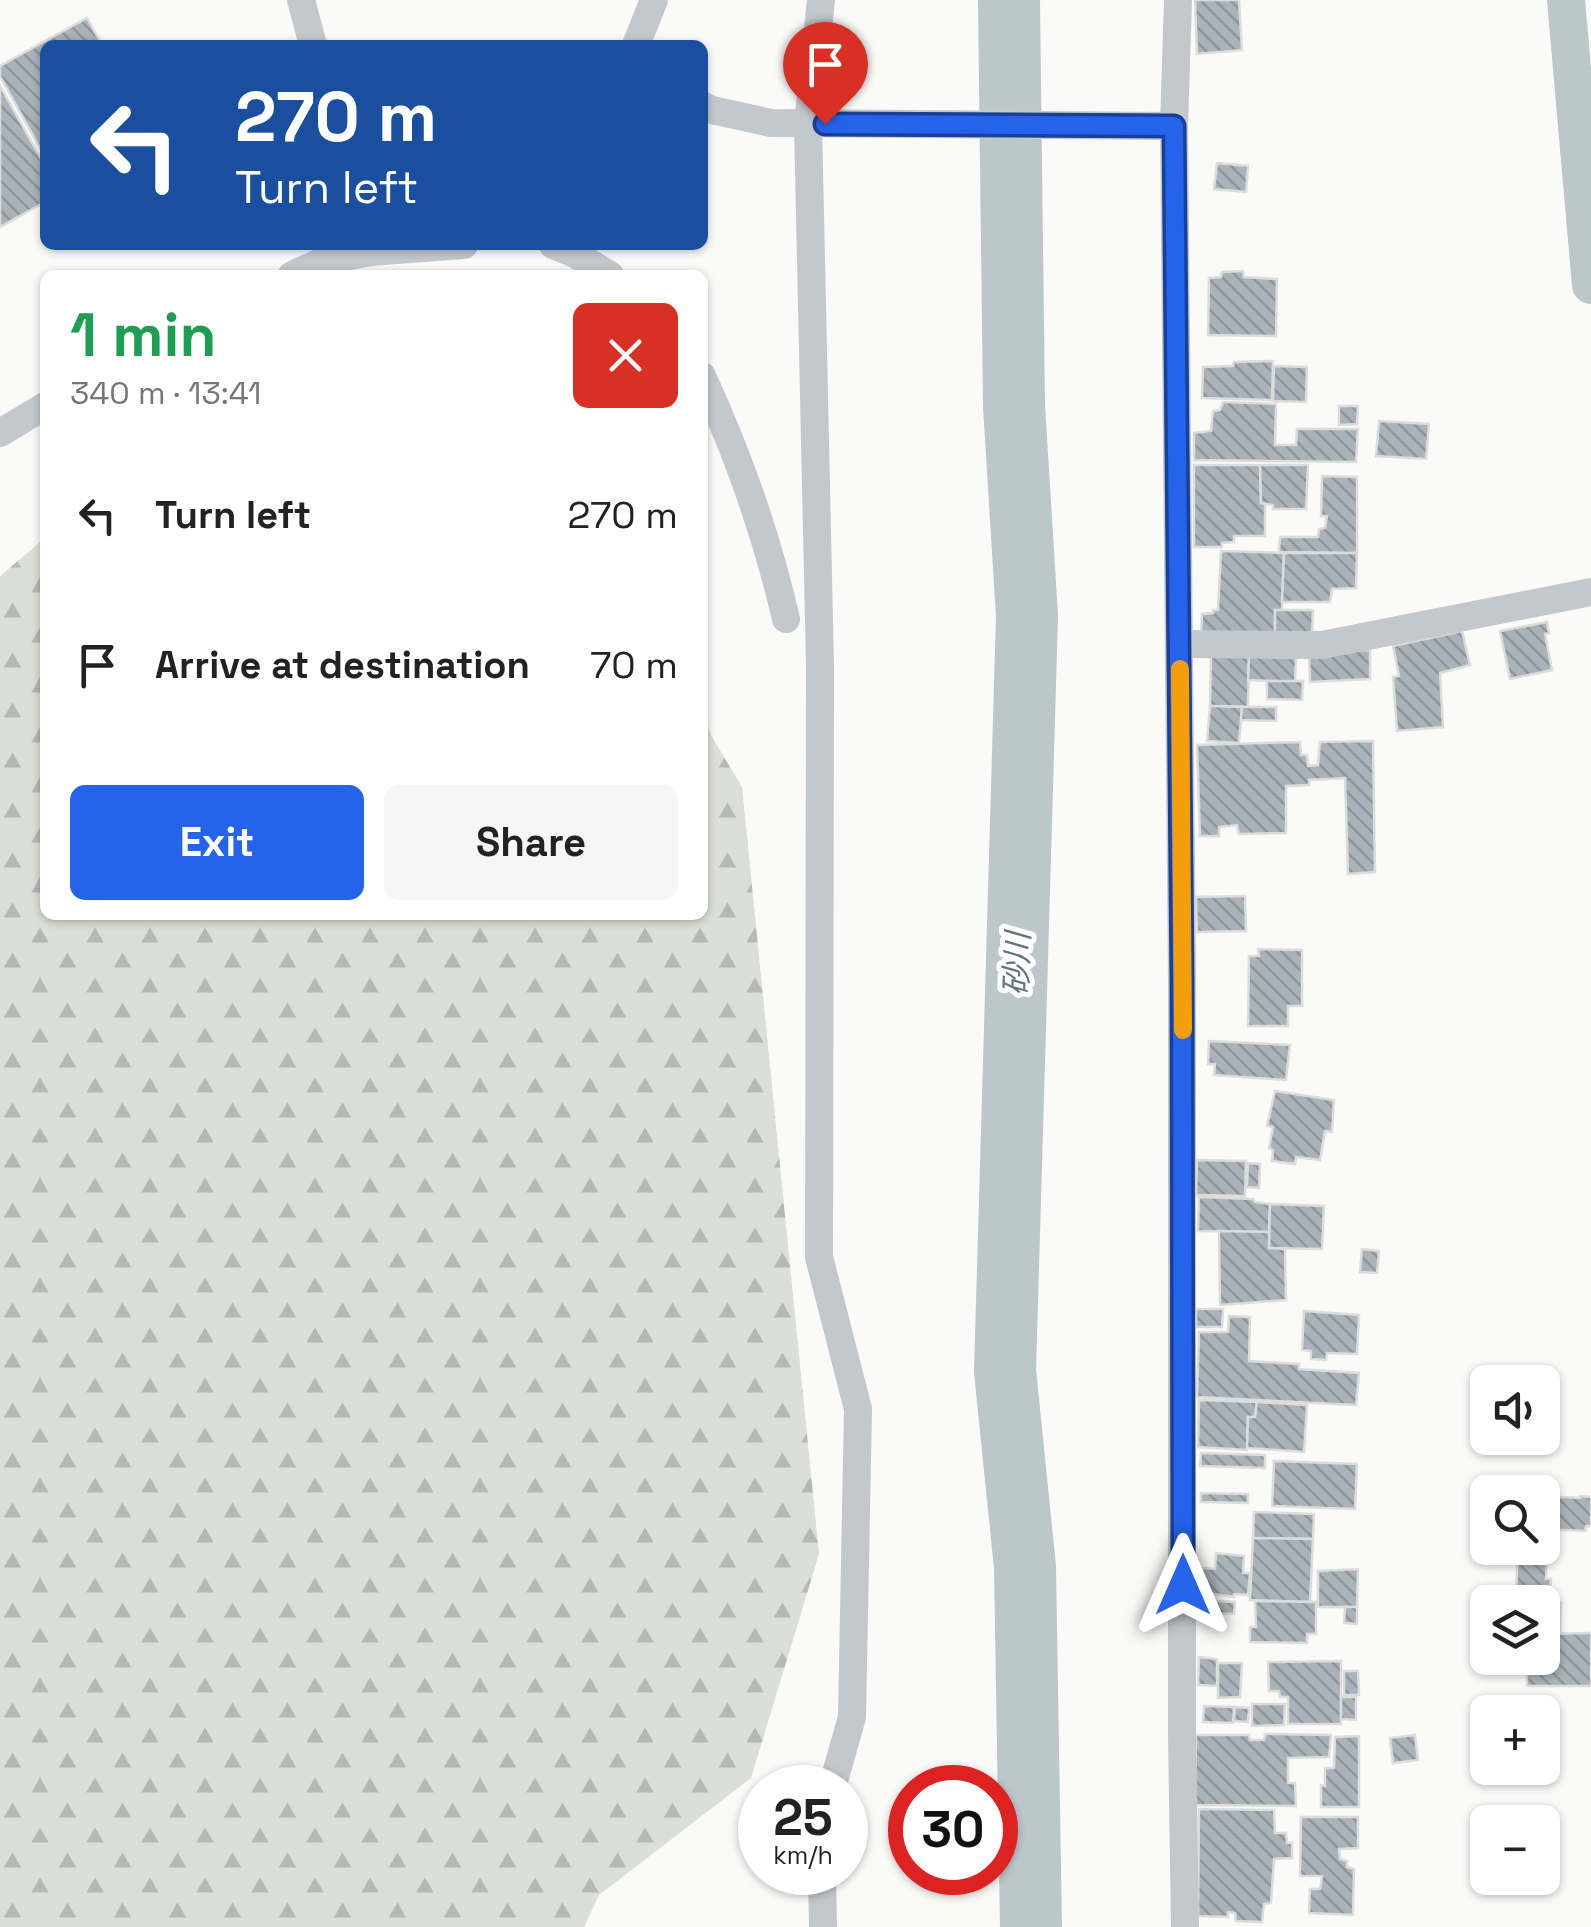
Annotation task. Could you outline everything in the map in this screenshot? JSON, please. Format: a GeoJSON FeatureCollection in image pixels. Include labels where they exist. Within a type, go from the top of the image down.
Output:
{"type":"FeatureCollection","features":[{"type":"Feature","properties":{"kind":"street"},"geometry":{"type":"LineString","coordinates":[[302,0],[311,40]]}},
{"type":"Feature","properties":{"kind":"street"},"geometry":{"type":"LineString","coordinates":[[638,40],[654,0]]}},
{"type":"Feature","properties":{"kind":"street"},"geometry":{"type":"LineString","coordinates":[[821,0],[816,124],[819,1257],[858,1409],[852,1716],[838,1765]]}},
{"type":"Feature","properties":{"kind":"street"},"geometry":{"type":"LineString","coordinates":[[1178,0],[1174,126],[1186,1927]]}},
{"type":"Feature","properties":{"kind":"street"},"geometry":{"type":"LineString","coordinates":[[708,108],[771,123],[1174,126]]}},
{"type":"Feature","properties":{"kind":"street"},"geometry":{"type":"LineString","coordinates":[[302,270],[355,250]]}},
{"type":"Feature","properties":{"kind":"street"},"geometry":{"type":"LineString","coordinates":[[566,250],[602,270]]}},
{"type":"Feature","properties":{"kind":"street"},"geometry":{"type":"LineString","coordinates":[[708,389],[728,431],[776,575],[786,619]]}},
{"type":"Feature","properties":{"kind":"street"},"geometry":{"type":"LineString","coordinates":[[0,433],[40,409]]}},
{"type":"Feature","properties":{"kind":"street"},"geometry":{"type":"LineString","coordinates":[[1180,644],[1322,645],[1584,593]]}},
{"type":"Feature","properties":{"kind":"street"},"geometry":{"type":"LineString","coordinates":[[822,1895],[823,1927]]}},
{"type":"Feature","properties":{"kind":"green space"},"geometry":{"type":"Polygon","coordinates":[[[40,542],[40,920],[708,920],[708,725],[742,787],[819,1554],[755,1765],[738,1765],[738,1788],[599,1895],[584,1927],[0,1927],[0,576],[40,542]]]}},
{"type":"Feature","properties":{"kind":"building"},"geometry":{"type":"Polygon","coordinates":[[[1195,0],[1239,0],[1242,50],[1197,54],[1195,0]]]}},
{"type":"Feature","properties":{"kind":"building"},"geometry":{"type":"Polygon","coordinates":[[[87,18],[99,40],[47,40],[87,18]]]}},
{"type":"Feature","properties":{"kind":"building"},"geometry":{"type":"Polygon","coordinates":[[[40,44],[40,148],[0,76],[0,66],[40,44]]]}},
{"type":"Feature","properties":{"kind":"building"},"geometry":{"type":"Polygon","coordinates":[[[0,86],[40,157],[40,205],[0,227],[0,86]]]}},
{"type":"Feature","properties":{"kind":"building"},"geometry":{"type":"Polygon","coordinates":[[[1217,163],[1248,166],[1246,192],[1214,189],[1217,163]]]}},
{"type":"Feature","properties":{"kind":"building"},"geometry":{"type":"Polygon","coordinates":[[[1243,271],[1244,277],[1277,279],[1276,336],[1208,335],[1209,278],[1221,277],[1222,272],[1243,271]]]}},
{"type":"Feature","properties":{"kind":"building"},"geometry":{"type":"Polygon","coordinates":[[[1273,361],[1272,400],[1202,398],[1203,367],[1273,361]]]}},
{"type":"Feature","properties":{"kind":"building"},"geometry":{"type":"Polygon","coordinates":[[[1274,366],[1307,367],[1306,402],[1273,401],[1274,366]]]}},
{"type":"Feature","properties":{"kind":"building"},"geometry":{"type":"Polygon","coordinates":[[[1223,402],[1276,404],[1275,445],[1296,445],[1297,429],[1358,429],[1356,462],[1194,460],[1194,433],[1211,431],[1213,411],[1220,410],[1223,402]]]}},
{"type":"Feature","properties":{"kind":"building"},"geometry":{"type":"Polygon","coordinates":[[[1339,406],[1358,406],[1357,424],[1339,425],[1339,406]]]}},
{"type":"Feature","properties":{"kind":"building"},"geometry":{"type":"Polygon","coordinates":[[[1379,421],[1429,424],[1426,459],[1376,456],[1379,421]]]}},
{"type":"Feature","properties":{"kind":"building"},"geometry":{"type":"Polygon","coordinates":[[[1194,465],[1260,465],[1265,536],[1234,536],[1234,542],[1222,543],[1222,547],[1194,547],[1194,465]]]}},
{"type":"Feature","properties":{"kind":"building"},"geometry":{"type":"Polygon","coordinates":[[[1260,465],[1308,465],[1306,509],[1273,509],[1273,505],[1261,503],[1260,465]]]}},
{"type":"Feature","properties":{"kind":"building"},"geometry":{"type":"Polygon","coordinates":[[[1322,476],[1357,477],[1357,553],[1279,552],[1280,537],[1318,537],[1319,529],[1325,528],[1327,516],[1321,516],[1322,476]]]}},
{"type":"Feature","properties":{"kind":"building"},"geometry":{"type":"Polygon","coordinates":[[[1221,551],[1284,553],[1282,610],[1275,610],[1275,635],[1201,633],[1202,614],[1218,610],[1221,551]]]}},
{"type":"Feature","properties":{"kind":"building"},"geometry":{"type":"Polygon","coordinates":[[[1284,553],[1357,553],[1356,588],[1332,589],[1330,602],[1282,602],[1284,553]]]}},
{"type":"Feature","properties":{"kind":"building"},"geometry":{"type":"Polygon","coordinates":[[[1275,610],[1313,610],[1312,635],[1275,635],[1275,610]]]}},
{"type":"Feature","properties":{"kind":"building"},"geometry":{"type":"Polygon","coordinates":[[[1547,622],[1549,633],[1545,634],[1552,670],[1510,679],[1500,631],[1547,622]]]}},
{"type":"Feature","properties":{"kind":"building"},"geometry":{"type":"Polygon","coordinates":[[[1462,631],[1470,665],[1440,673],[1443,727],[1397,731],[1393,677],[1399,676],[1393,646],[1462,631]]]}},
{"type":"Feature","properties":{"kind":"building"},"geometry":{"type":"Polygon","coordinates":[[[1370,650],[1370,679],[1310,682],[1309,653],[1370,650]]]}},
{"type":"Feature","properties":{"kind":"building"},"geometry":{"type":"Polygon","coordinates":[[[1211,654],[1249,656],[1248,707],[1210,706],[1211,654]]]}},
{"type":"Feature","properties":{"kind":"building"},"geometry":{"type":"Polygon","coordinates":[[[1249,656],[1296,658],[1295,682],[1248,680],[1249,656]]]}},
{"type":"Feature","properties":{"kind":"building"},"geometry":{"type":"Polygon","coordinates":[[[1267,681],[1303,681],[1302,700],[1267,699],[1267,681]]]}},
{"type":"Feature","properties":{"kind":"building"},"geometry":{"type":"Polygon","coordinates":[[[1210,706],[1242,707],[1239,743],[1207,741],[1210,706]]]}},
{"type":"Feature","properties":{"kind":"building"},"geometry":{"type":"Polygon","coordinates":[[[1242,707],[1276,707],[1276,721],[1241,720],[1242,707]]]}},
{"type":"Feature","properties":{"kind":"building"},"geometry":{"type":"Polygon","coordinates":[[[1373,741],[1375,872],[1348,874],[1345,778],[1286,786],[1286,833],[1239,834],[1237,825],[1219,827],[1219,836],[1200,836],[1197,745],[1300,742],[1301,755],[1307,755],[1308,766],[1318,765],[1320,742],[1373,741]]]}},
{"type":"Feature","properties":{"kind":"building"},"geometry":{"type":"Polygon","coordinates":[[[1245,896],[1246,931],[1197,932],[1196,897],[1245,896]]]}},
{"type":"Feature","properties":{"kind":"building"},"geometry":{"type":"Polygon","coordinates":[[[1258,949],[1302,950],[1302,1006],[1288,1006],[1288,1026],[1248,1026],[1249,956],[1259,956],[1258,949]]]}},
{"type":"Feature","properties":{"kind":"building"},"geometry":{"type":"Polygon","coordinates":[[[1209,1041],[1290,1045],[1286,1080],[1214,1075],[1215,1064],[1208,1064],[1209,1041]]]}},
{"type":"Feature","properties":{"kind":"building"},"geometry":{"type":"Polygon","coordinates":[[[1275,1091],[1334,1100],[1332,1132],[1325,1131],[1320,1160],[1296,1157],[1295,1164],[1272,1161],[1273,1150],[1269,1148],[1273,1127],[1267,1126],[1275,1091]]]}},
{"type":"Feature","properties":{"kind":"building"},"geometry":{"type":"Polygon","coordinates":[[[1197,1160],[1246,1161],[1245,1196],[1196,1195],[1197,1160]]]}},
{"type":"Feature","properties":{"kind":"building"},"geometry":{"type":"Polygon","coordinates":[[[1248,1163],[1260,1164],[1259,1188],[1247,1187],[1248,1163]]]}},
{"type":"Feature","properties":{"kind":"building"},"geometry":{"type":"Polygon","coordinates":[[[1199,1197],[1253,1199],[1270,1204],[1269,1232],[1198,1231],[1199,1197]]]}},
{"type":"Feature","properties":{"kind":"building"},"geometry":{"type":"Polygon","coordinates":[[[1270,1204],[1324,1206],[1322,1249],[1269,1248],[1270,1204]]]}},
{"type":"Feature","properties":{"kind":"building"},"geometry":{"type":"Polygon","coordinates":[[[1219,1231],[1269,1232],[1269,1248],[1285,1249],[1286,1300],[1220,1305],[1219,1231]]]}},
{"type":"Feature","properties":{"kind":"building"},"geometry":{"type":"Polygon","coordinates":[[[1362,1249],[1379,1251],[1377,1273],[1360,1272],[1362,1249]]]}},
{"type":"Feature","properties":{"kind":"building"},"geometry":{"type":"Polygon","coordinates":[[[1196,1309],[1223,1309],[1222,1327],[1196,1327],[1196,1309]]]}},
{"type":"Feature","properties":{"kind":"building"},"geometry":{"type":"Polygon","coordinates":[[[1304,1311],[1359,1315],[1357,1354],[1327,1353],[1326,1360],[1311,1359],[1311,1351],[1302,1350],[1304,1311]]]}},
{"type":"Feature","properties":{"kind":"building"},"geometry":{"type":"Polygon","coordinates":[[[1229,1316],[1250,1317],[1249,1361],[1359,1373],[1356,1405],[1197,1397],[1199,1332],[1228,1332],[1229,1316]]]}},
{"type":"Feature","properties":{"kind":"building"},"geometry":{"type":"Polygon","coordinates":[[[1199,1400],[1257,1402],[1255,1417],[1248,1417],[1247,1450],[1198,1447],[1199,1400]]]}},
{"type":"Feature","properties":{"kind":"building"},"geometry":{"type":"Polygon","coordinates":[[[1257,1402],[1307,1405],[1304,1452],[1247,1448],[1248,1417],[1255,1417],[1257,1402]]]}},
{"type":"Feature","properties":{"kind":"building"},"geometry":{"type":"Polygon","coordinates":[[[1201,1453],[1265,1455],[1265,1468],[1200,1466],[1201,1453]]]}},
{"type":"Feature","properties":{"kind":"building"},"geometry":{"type":"Polygon","coordinates":[[[1274,1461],[1357,1464],[1355,1509],[1272,1506],[1274,1461]]]}},
{"type":"Feature","properties":{"kind":"building"},"geometry":{"type":"Polygon","coordinates":[[[1201,1493],[1248,1494],[1248,1503],[1201,1502],[1201,1493]]]}},
{"type":"Feature","properties":{"kind":"building"},"geometry":{"type":"Polygon","coordinates":[[[1560,1497],[1591,1497],[1591,1526],[1586,1526],[1585,1531],[1560,1530],[1560,1497]]]}},
{"type":"Feature","properties":{"kind":"building"},"geometry":{"type":"Polygon","coordinates":[[[1254,1512],[1314,1514],[1313,1539],[1253,1538],[1254,1512]]]}},
{"type":"Feature","properties":{"kind":"building"},"geometry":{"type":"Polygon","coordinates":[[[1253,1538],[1313,1539],[1310,1602],[1250,1600],[1253,1538]]]}},
{"type":"Feature","properties":{"kind":"building"},"geometry":{"type":"Polygon","coordinates":[[[1216,1553],[1244,1556],[1243,1573],[1250,1573],[1248,1595],[1200,1592],[1202,1568],[1215,1569],[1216,1553]]]}},
{"type":"Feature","properties":{"kind":"building"},"geometry":{"type":"Polygon","coordinates":[[[1517,1565],[1547,1565],[1546,1579],[1551,1579],[1551,1585],[1516,1585],[1517,1565]]]}},
{"type":"Feature","properties":{"kind":"building"},"geometry":{"type":"Polygon","coordinates":[[[1358,1569],[1357,1607],[1318,1607],[1318,1571],[1358,1569]]]}},
{"type":"Feature","properties":{"kind":"building"},"geometry":{"type":"Polygon","coordinates":[[[1214,1601],[1235,1602],[1234,1614],[1214,1613],[1214,1601]]]}},
{"type":"Feature","properties":{"kind":"building"},"geometry":{"type":"Polygon","coordinates":[[[1255,1601],[1316,1602],[1316,1634],[1307,1634],[1307,1643],[1250,1642],[1250,1627],[1256,1627],[1255,1601]]]}},
{"type":"Feature","properties":{"kind":"building"},"geometry":{"type":"Polygon","coordinates":[[[1345,1607],[1357,1607],[1357,1624],[1344,1623],[1345,1607]]]}},
{"type":"Feature","properties":{"kind":"building"},"geometry":{"type":"Polygon","coordinates":[[[1591,1633],[1591,1686],[1527,1686],[1527,1675],[1560,1675],[1560,1634],[1591,1633]]]}},
{"type":"Feature","properties":{"kind":"building"},"geometry":{"type":"Polygon","coordinates":[[[1199,1657],[1217,1659],[1217,1686],[1198,1685],[1199,1657]]]}},
{"type":"Feature","properties":{"kind":"building"},"geometry":{"type":"Polygon","coordinates":[[[1341,1661],[1341,1724],[1288,1724],[1288,1697],[1280,1697],[1279,1691],[1269,1691],[1268,1662],[1341,1661]]]}},
{"type":"Feature","properties":{"kind":"building"},"geometry":{"type":"Polygon","coordinates":[[[1218,1663],[1242,1663],[1240,1697],[1218,1698],[1218,1663]]]}},
{"type":"Feature","properties":{"kind":"building"},"geometry":{"type":"Polygon","coordinates":[[[1344,1671],[1358,1671],[1359,1695],[1344,1695],[1344,1671]]]}},
{"type":"Feature","properties":{"kind":"building"},"geometry":{"type":"Polygon","coordinates":[[[1341,1697],[1356,1697],[1356,1720],[1341,1719],[1341,1697]]]}},
{"type":"Feature","properties":{"kind":"building"},"geometry":{"type":"Polygon","coordinates":[[[1252,1704],[1285,1704],[1284,1725],[1252,1726],[1252,1704]]]}},
{"type":"Feature","properties":{"kind":"building"},"geometry":{"type":"Polygon","coordinates":[[[1204,1706],[1234,1707],[1233,1723],[1203,1722],[1204,1706]]]}},
{"type":"Feature","properties":{"kind":"building"},"geometry":{"type":"Polygon","coordinates":[[[1235,1707],[1249,1708],[1248,1722],[1234,1721],[1235,1707]]]}},
{"type":"Feature","properties":{"kind":"building"},"geometry":{"type":"Polygon","coordinates":[[[1265,1734],[1331,1735],[1329,1757],[1288,1758],[1288,1783],[1295,1783],[1296,1806],[1195,1805],[1196,1735],[1249,1735],[1250,1740],[1264,1740],[1265,1734]]]}},
{"type":"Feature","properties":{"kind":"building"},"geometry":{"type":"Polygon","coordinates":[[[1415,1735],[1418,1760],[1393,1763],[1390,1738],[1415,1735]]]}},
{"type":"Feature","properties":{"kind":"building"},"geometry":{"type":"Polygon","coordinates":[[[1359,1736],[1359,1807],[1321,1807],[1325,1768],[1334,1768],[1335,1737],[1359,1736]]]}},
{"type":"Feature","properties":{"kind":"building"},"geometry":{"type":"Polygon","coordinates":[[[1199,1809],[1274,1810],[1275,1833],[1286,1833],[1287,1843],[1292,1843],[1292,1858],[1274,1859],[1271,1903],[1264,1904],[1262,1922],[1236,1921],[1235,1913],[1228,1912],[1228,1917],[1198,1916],[1199,1809]]]}},
{"type":"Feature","properties":{"kind":"building"},"geometry":{"type":"Polygon","coordinates":[[[1301,1817],[1358,1817],[1358,1848],[1339,1849],[1340,1859],[1354,1869],[1353,1915],[1309,1913],[1310,1889],[1320,1889],[1322,1876],[1300,1876],[1301,1817]]]}},
{"type":"Feature","properties":{"kind":"waterway","name":"砂川"},"geometry":{"type":"LineString","coordinates":[[1009,0],[1014,406],[1027,616],[1005,1371],[1025,1567],[1031,1927]]}},
{"type":"Feature","properties":{"kind":"waterway"},"geometry":{"type":"LineString","coordinates":[[1566,0],[1591,285]]}},
{"type":"Feature","properties":{"kind":"slow traffic"},"geometry":{"type":"LineString","coordinates":[[1180,669],[1183,1030]]}},
{"type":"Feature","properties":{"kind":"route"},"geometry":{"type":"LineString","coordinates":[[825,124],[1174,126],[1183,1585]]}}]}
